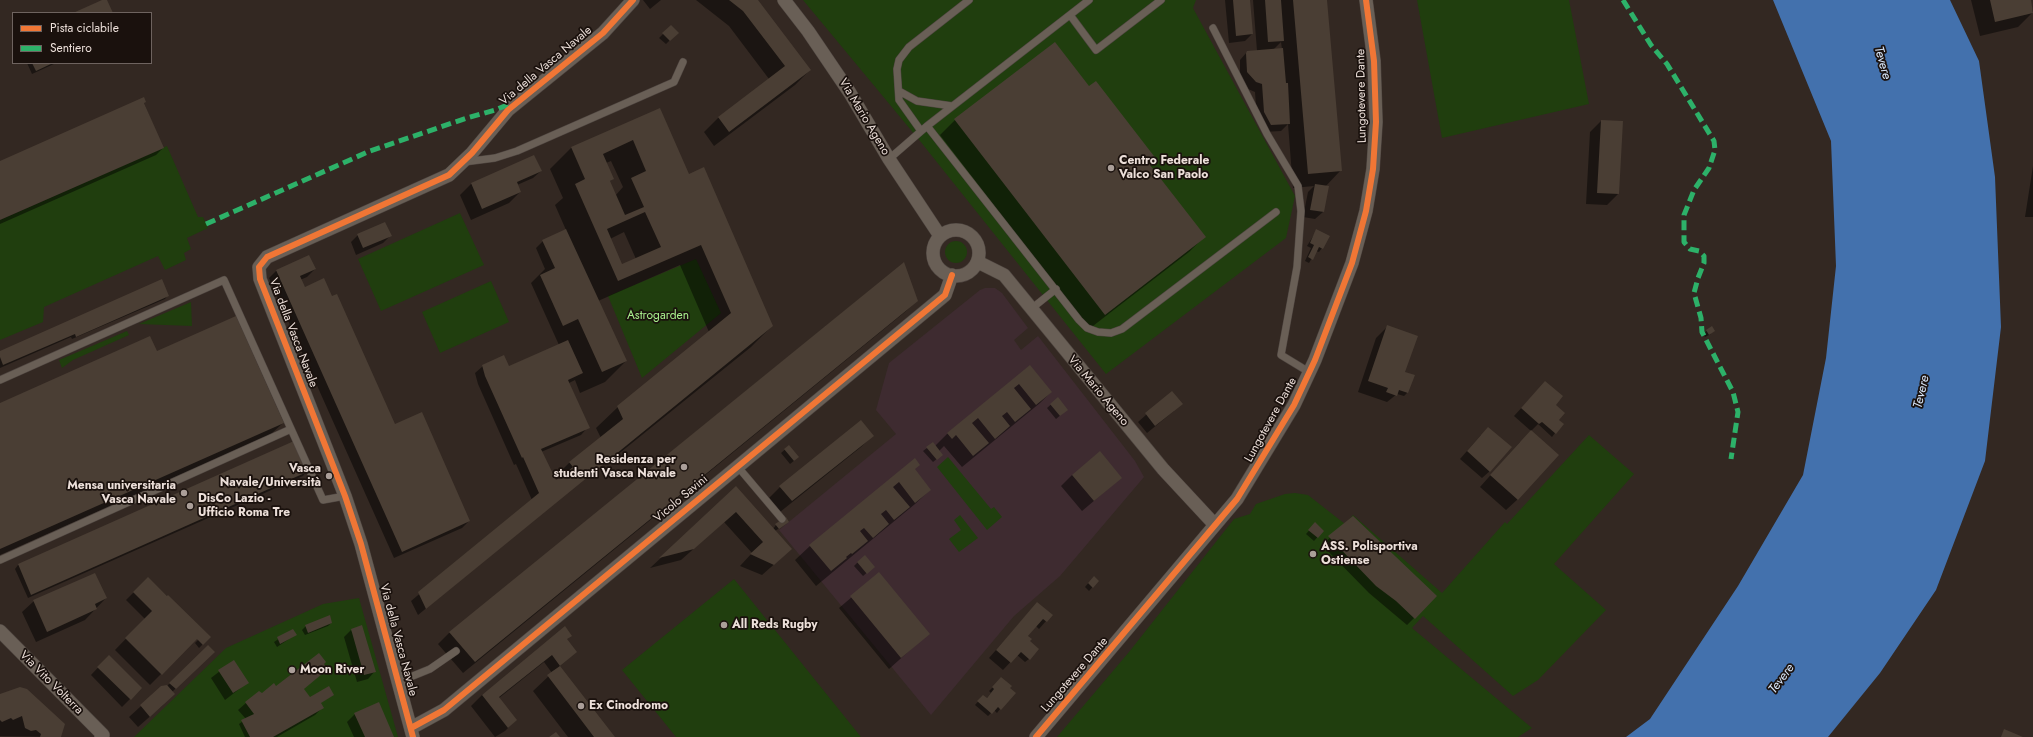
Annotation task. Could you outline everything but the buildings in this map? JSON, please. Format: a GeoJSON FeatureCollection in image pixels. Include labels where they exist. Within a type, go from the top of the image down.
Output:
{"type":"FeatureCollection","features":[{"type":"Feature","properties":{"kind":"street","name":"Via della Vasca Navale"},"geometry":{"type":"LineString","coordinates":[[412,732],[361,544],[345,496],[260,279],[259,266],[267,257],[449,174],[462,163],[508,110],[603,33],[633,0]]}},
{"type":"Feature","properties":{"kind":"street","name":"Via Mario Ageno"},"geometry":{"type":"LineString","coordinates":[[784,0],[808,31],[850,93],[889,159],[940,236]]}},
{"type":"Feature","properties":{"kind":"street","name":"Lungotevere Dante"},"geometry":{"type":"LineString","coordinates":[[1036,737],[1100,664],[1237,499],[1294,405],[1309,372],[1352,263],[1366,211],[1373,169],[1376,122],[1374,61],[1366,0]]}},
{"type":"Feature","properties":{"kind":"street"},"geometry":{"type":"LineString","coordinates":[[954,230],[970,234],[979,246],[978,262],[967,273],[952,276],[940,269],[934,256],[934,249],[940,236],[954,230]]}},
{"type":"Feature","properties":{"kind":"street","name":"Via Mario Ageno"},"geometry":{"type":"LineString","coordinates":[[978,262],[1004,275],[1162,469],[1214,525]]}},
{"type":"Feature","properties":{"kind":"street","name":"Vicolo Savini"},"geometry":{"type":"LineString","coordinates":[[412,732],[444,710],[946,295],[952,276]]}},
{"type":"Feature","properties":{"kind":"street","name":"Via Vito Volterra"},"geometry":{"type":"LineString","coordinates":[[0,631],[102,736]]}},
{"type":"Feature","properties":{"kind":"lane"},"geometry":{"type":"LineString","coordinates":[[969,0],[906,51],[899,60],[897,69],[899,100],[924,128],[1087,328],[1098,332],[1111,334],[1122,330],[1276,212]]}},
{"type":"Feature","properties":{"kind":"lane"},"geometry":{"type":"LineString","coordinates":[[889,159],[924,128],[1089,0]]}},
{"type":"Feature","properties":{"kind":"lane"},"geometry":{"type":"LineString","coordinates":[[1070,15],[1096,50],[1161,0]]}},
{"type":"Feature","properties":{"kind":"lane"},"geometry":{"type":"LineString","coordinates":[[1213,28],[1267,134],[1298,186],[1301,210],[1297,267],[1281,354],[1309,372]]}},
{"type":"Feature","properties":{"kind":"lane"},"geometry":{"type":"LineString","coordinates":[[462,163],[495,158],[517,151],[674,82],[683,62]]}},
{"type":"Feature","properties":{"kind":"lane"},"geometry":{"type":"LineString","coordinates":[[899,91],[917,101],[952,106]]}},
{"type":"Feature","properties":{"kind":"lane"},"geometry":{"type":"LineString","coordinates":[[0,380],[224,280],[323,500],[345,496]]}},
{"type":"Feature","properties":{"kind":"lane"},"geometry":{"type":"LineString","coordinates":[[1031,309],[1056,289]]}},
{"type":"Feature","properties":{"kind":"lane"},"geometry":{"type":"LineString","coordinates":[[0,560],[292,429]]}},
{"type":"Feature","properties":{"kind":"lane"},"geometry":{"type":"LineString","coordinates":[[738,467],[782,518]]}},
{"type":"Feature","properties":{"kind":"lane"},"geometry":{"type":"LineString","coordinates":[[398,682],[430,669],[456,651]]}},
{"type":"Feature","properties":{"kind":"shaded area"},"geometry":{"type":"Polygon","coordinates":[[[985,288],[995,288],[1002,293],[1028,328],[1014,340],[1021,350],[1038,336],[1135,461],[1144,477],[1060,576],[1014,616],[931,715],[779,530],[896,434],[876,410],[889,363],[980,290],[985,288]]]}},
{"type":"Feature","properties":{"kind":"green space","name":"Centro Federale Valco San Paolo"},"geometry":{"type":"Polygon","coordinates":[[[803,0],[1196,0],[1193,8],[1295,196],[1286,238],[1106,374],[920,141],[803,0]]]}},
{"type":"Feature","properties":{"kind":"green space"},"geometry":{"type":"Polygon","coordinates":[[[1417,0],[1569,0],[1589,104],[1442,138],[1417,0]]]}},
{"type":"Feature","properties":{"kind":"green space"},"geometry":{"type":"Polygon","coordinates":[[[167,146],[198,217],[203,217],[208,228],[187,238],[191,249],[184,253],[186,260],[165,270],[158,256],[44,307],[43,322],[0,340],[0,220],[167,146]]]}},
{"type":"Feature","properties":{"kind":"green space"},"geometry":{"type":"Polygon","coordinates":[[[460,213],[484,265],[381,311],[358,259],[460,213]]]}},
{"type":"Feature","properties":{"kind":"green space"},"geometry":{"type":"Polygon","coordinates":[[[952,241],[960,241],[967,248],[967,256],[960,263],[952,263],[945,256],[945,248],[952,241]]]}},
{"type":"Feature","properties":{"kind":"green space","name":"Astrogarden"},"geometry":{"type":"Polygon","coordinates":[[[696,259],[721,313],[642,378],[608,296],[696,259]]]}},
{"type":"Feature","properties":{"kind":"green space"},"geometry":{"type":"Polygon","coordinates":[[[491,281],[509,322],[440,353],[422,312],[491,281]]]}},
{"type":"Feature","properties":{"kind":"green space"},"geometry":{"type":"Polygon","coordinates":[[[191,302],[192,326],[139,324],[191,302]]]}},
{"type":"Feature","properties":{"kind":"green space"},"geometry":{"type":"Polygon","coordinates":[[[127,331],[129,335],[73,360],[62,368],[59,360],[127,331]]]}},
{"type":"Feature","properties":{"kind":"green space"},"geometry":{"type":"Polygon","coordinates":[[[1589,435],[1634,474],[1554,564],[1606,610],[1538,680],[1513,696],[1423,616],[1412,628],[1532,728],[1518,737],[1057,737],[1129,652],[1234,519],[1250,514],[1256,504],[1285,494],[1295,493],[1308,495],[1345,524],[1353,515],[1442,593],[1505,522],[1507,524],[1589,435]]]}},
{"type":"Feature","properties":{"kind":"green space"},"geometry":{"type":"Polygon","coordinates":[[[948,457],[991,509],[994,507],[1002,517],[987,530],[937,467],[948,457]]]}},
{"type":"Feature","properties":{"kind":"green space"},"geometry":{"type":"Polygon","coordinates":[[[960,515],[978,538],[959,552],[949,539],[961,530],[954,520],[960,515]]]}},
{"type":"Feature","properties":{"kind":"green space","name":"All Reds Rugby"},"geometry":{"type":"Polygon","coordinates":[[[734,579],[861,737],[676,737],[622,670],[734,579]]]}},
{"type":"Feature","properties":{"kind":"green space","name":"Moon River"},"geometry":{"type":"Polygon","coordinates":[[[359,598],[398,737],[134,737],[226,648],[323,604],[359,598]]]}},
{"type":"Feature","properties":{"kind":"water","name":"Tevere"},"geometry":{"type":"Polygon","coordinates":[[[1773,0],[1950,0],[1979,61],[1995,177],[2001,327],[1985,461],[1936,590],[1880,673],[1828,737],[1626,737],[1650,719],[1738,586],[1803,475],[1826,358],[1836,266],[1831,141],[1773,0]]]}},
{"type":"Feature","properties":{"kind":"marked path"},"geometry":{"type":"LineString","coordinates":[[1623,0],[1651,45],[1667,64],[1714,141],[1715,150],[1709,168],[1694,190],[1684,215],[1684,242],[1690,249],[1699,251],[1704,256],[1704,263],[1694,293],[1701,318],[1702,332],[1733,392],[1738,412],[1731,459]]}},
{"type":"Feature","properties":{"kind":"marked path"},"geometry":{"type":"LineString","coordinates":[[206,224],[370,151],[512,103]]}},
{"type":"Feature","properties":{"kind":"cycle path"},"geometry":{"type":"LineString","coordinates":[[413,737],[361,544],[345,496],[260,279],[259,267],[267,257],[449,175],[472,153],[508,110],[603,33],[633,0]]}},
{"type":"Feature","properties":{"kind":"cycle path"},"geometry":{"type":"LineString","coordinates":[[1036,737],[1237,499],[1294,405],[1315,360],[1352,263],[1366,211],[1373,169],[1376,122],[1374,61],[1366,0]]}},
{"type":"Feature","properties":{"kind":"cycle path"},"geometry":{"type":"LineString","coordinates":[[411,728],[444,710],[945,295],[952,275]]}},
{"type":"Feature","properties":{"kind":"place","name":"Centro Federale Valco San Paolo"},"geometry":{"type":"Point","coordinates":[1111,168]}},
{"type":"Feature","properties":{"kind":"place","name":"Residenza per studenti Vasca Navale"},"geometry":{"type":"Point","coordinates":[684,467]}},
{"type":"Feature","properties":{"kind":"place","name":"Vasca Navale/Università"},"geometry":{"type":"Point","coordinates":[329,476]}},
{"type":"Feature","properties":{"kind":"place","name":"Mensa universitaria Vasca Navale"},"geometry":{"type":"Point","coordinates":[184,493]}},
{"type":"Feature","properties":{"kind":"place","name":"DisCo Lazio - Ufficio Roma Tre"},"geometry":{"type":"Point","coordinates":[190,506]}},
{"type":"Feature","properties":{"kind":"place","name":"ASS. Polisportiva Ostiense"},"geometry":{"type":"Point","coordinates":[1313,554]}},
{"type":"Feature","properties":{"kind":"place","name":"All Reds Rugby"},"geometry":{"type":"Point","coordinates":[724,625]}},
{"type":"Feature","properties":{"kind":"place","name":"Moon River"},"geometry":{"type":"Point","coordinates":[292,670]}},
{"type":"Feature","properties":{"kind":"place","name":"Ex Cinodromo"},"geometry":{"type":"Point","coordinates":[581,706]}}]}
